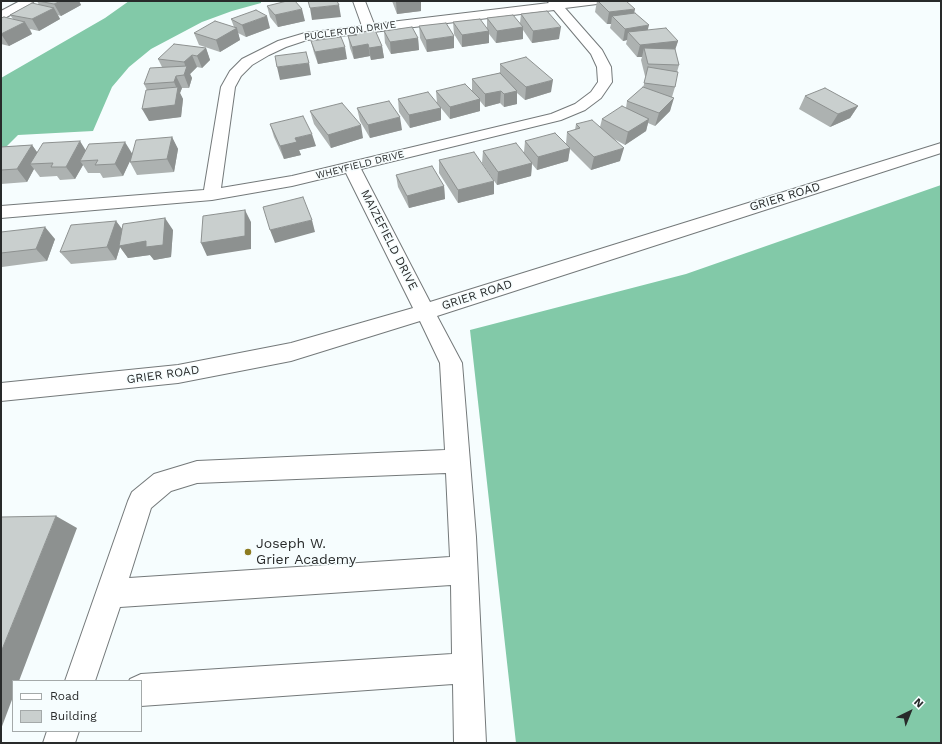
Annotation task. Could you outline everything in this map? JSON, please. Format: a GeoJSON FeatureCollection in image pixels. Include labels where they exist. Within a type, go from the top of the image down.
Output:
{"type":"FeatureCollection","features":[{"type":"Feature","properties":{"kind":"street"},"geometry":{"type":"LineString","coordinates":[[1,16],[28,1]]}},
{"type":"Feature","properties":{"kind":"street"},"geometry":{"type":"LineString","coordinates":[[360,1],[369,28]]}},
{"type":"Feature","properties":{"kind":"street","name":"PUCLERTON DRIVE"},"geometry":{"type":"LineString","coordinates":[[212,194],[228,87],[235,74],[246,62],[264,52],[282,44],[305,37],[555,3],[597,1]]}},
{"type":"Feature","properties":{"kind":"street","name":"WHEYFIELD DRIVE"},"geometry":{"type":"LineString","coordinates":[[1,212],[212,194],[292,181],[352,168],[556,117],[580,107],[596,95],[605,82],[604,67],[597,53],[555,3]]}},
{"type":"Feature","properties":{"kind":"street","name":"GRIER ROAD"},"geometry":{"type":"LineString","coordinates":[[1,392],[171,375],[225,366],[291,352],[358,334],[941,148]]}},
{"type":"Feature","properties":{"kind":"street","name":"MAIZEFIELD DRIVE"},"geometry":{"type":"LineString","coordinates":[[352,168],[451,363],[464,570],[470,743]]}},
{"type":"Feature","properties":{"kind":"street"},"geometry":{"type":"LineString","coordinates":[[80,680],[142,501],[163,482],[197,472],[458,460]]}},
{"type":"Feature","properties":{"kind":"street"},"geometry":{"type":"LineString","coordinates":[[110,593],[464,570]]}},
{"type":"Feature","properties":{"kind":"street"},"geometry":{"type":"LineString","coordinates":[[142,690],[468,668]]}},
{"type":"Feature","properties":{"kind":"street"},"geometry":{"type":"LineString","coordinates":[[59,743],[63,732]]}},
{"type":"Feature","properties":{"kind":"green space"},"geometry":{"type":"Polygon","coordinates":[[[129,1],[261,1],[261,3],[232,11],[202,22],[151,49],[129,67],[112,87],[93,131],[18,135],[1,152],[1,78],[105,18],[129,1]]]}},
{"type":"Feature","properties":{"kind":"green space"},"geometry":{"type":"Polygon","coordinates":[[[941,185],[941,743],[516,743],[470,330],[686,274],[941,185]]]}},
{"type":"Feature","properties":{"kind":"building"},"geometry":{"type":"Polygon","coordinates":[[[38,1],[61,1],[54,4],[38,1]]]}},
{"type":"Feature","properties":{"kind":"building"},"geometry":{"type":"Polygon","coordinates":[[[287,1],[295,1],[302,9],[275,15],[267,6],[287,1]]]}},
{"type":"Feature","properties":{"kind":"building"},"geometry":{"type":"Polygon","coordinates":[[[308,1],[337,1],[339,5],[310,8],[308,1]]]}},
{"type":"Feature","properties":{"kind":"building"},"geometry":{"type":"Polygon","coordinates":[[[598,1],[626,1],[635,9],[609,12],[598,1]]]}},
{"type":"Feature","properties":{"kind":"building"},"geometry":{"type":"Polygon","coordinates":[[[32,3],[54,8],[32,19],[10,15],[32,3]]]}},
{"type":"Feature","properties":{"kind":"building"},"geometry":{"type":"Polygon","coordinates":[[[256,10],[267,16],[242,25],[231,19],[256,10]]]}},
{"type":"Feature","properties":{"kind":"building"},"geometry":{"type":"Polygon","coordinates":[[[547,11],[561,27],[533,31],[521,14],[547,11]]]}},
{"type":"Feature","properties":{"kind":"building"},"geometry":{"type":"Polygon","coordinates":[[[635,13],[649,25],[625,29],[612,16],[635,13]]]}},
{"type":"Feature","properties":{"kind":"building"},"geometry":{"type":"Polygon","coordinates":[[[513,15],[523,27],[497,31],[487,18],[513,15]]]}},
{"type":"Feature","properties":{"kind":"building"},"geometry":{"type":"Polygon","coordinates":[[[4,17],[25,22],[1,34],[1,18],[4,17]]]}},
{"type":"Feature","properties":{"kind":"building"},"geometry":{"type":"Polygon","coordinates":[[[480,19],[489,31],[462,35],[453,22],[480,19]]]}},
{"type":"Feature","properties":{"kind":"building"},"geometry":{"type":"Polygon","coordinates":[[[215,21],[237,28],[216,40],[194,33],[215,21]]]}},
{"type":"Feature","properties":{"kind":"building"},"geometry":{"type":"Polygon","coordinates":[[[446,23],[454,36],[426,40],[419,26],[446,23]]]}},
{"type":"Feature","properties":{"kind":"building"},"geometry":{"type":"Polygon","coordinates":[[[412,27],[418,38],[390,42],[384,31],[412,27]]]}},
{"type":"Feature","properties":{"kind":"building"},"geometry":{"type":"Polygon","coordinates":[[[666,28],[678,41],[640,45],[628,32],[666,28]]]}},
{"type":"Feature","properties":{"kind":"building"},"geometry":{"type":"Polygon","coordinates":[[[375,30],[382,46],[369,48],[368,44],[352,47],[348,36],[375,30]]]}},
{"type":"Feature","properties":{"kind":"building"},"geometry":{"type":"Polygon","coordinates":[[[341,37],[345,47],[315,52],[311,41],[341,37]]]}},
{"type":"Feature","properties":{"kind":"building"},"geometry":{"type":"Polygon","coordinates":[[[174,44],[206,48],[197,56],[192,55],[184,62],[158,59],[174,44]]]}},
{"type":"Feature","properties":{"kind":"building"},"geometry":{"type":"Polygon","coordinates":[[[644,48],[675,49],[679,65],[648,64],[644,48]]]}},
{"type":"Feature","properties":{"kind":"building"},"geometry":{"type":"Polygon","coordinates":[[[306,52],[309,63],[277,67],[275,56],[306,52]]]}},
{"type":"Feature","properties":{"kind":"building"},"geometry":{"type":"Polygon","coordinates":[[[526,57],[553,80],[526,87],[500,64],[526,57]]]}},
{"type":"Feature","properties":{"kind":"building"},"geometry":{"type":"Polygon","coordinates":[[[187,66],[184,75],[176,76],[174,82],[144,84],[150,68],[187,66]]]}},
{"type":"Feature","properties":{"kind":"building"},"geometry":{"type":"Polygon","coordinates":[[[648,67],[678,72],[675,87],[644,83],[648,67]]]}},
{"type":"Feature","properties":{"kind":"building"},"geometry":{"type":"Polygon","coordinates":[[[500,73],[517,91],[504,94],[501,91],[485,94],[472,79],[500,73]]]}},
{"type":"Feature","properties":{"kind":"building"},"geometry":{"type":"Polygon","coordinates":[[[465,84],[480,99],[450,107],[436,91],[465,84]]]}},
{"type":"Feature","properties":{"kind":"building"},"geometry":{"type":"Polygon","coordinates":[[[178,87],[175,105],[142,109],[146,90],[178,87]]]}},
{"type":"Feature","properties":{"kind":"building"},"geometry":{"type":"Polygon","coordinates":[[[643,87],[674,98],[659,113],[627,101],[643,87]]]}},
{"type":"Feature","properties":{"kind":"building"},"geometry":{"type":"Polygon","coordinates":[[[825,88],[858,106],[838,114],[805,96],[825,88]]]}},
{"type":"Feature","properties":{"kind":"building"},"geometry":{"type":"Polygon","coordinates":[[[428,92],[441,108],[409,115],[398,99],[428,92]]]}},
{"type":"Feature","properties":{"kind":"building"},"geometry":{"type":"Polygon","coordinates":[[[389,101],[400,117],[368,125],[357,108],[389,101]]]}},
{"type":"Feature","properties":{"kind":"building"},"geometry":{"type":"Polygon","coordinates":[[[342,103],[361,125],[328,135],[310,111],[342,103]]]}},
{"type":"Feature","properties":{"kind":"building"},"geometry":{"type":"Polygon","coordinates":[[[622,106],[649,119],[628,132],[602,119],[622,106]]]}},
{"type":"Feature","properties":{"kind":"building"},"geometry":{"type":"Polygon","coordinates":[[[303,116],[312,134],[295,138],[297,142],[280,146],[270,124],[303,116]]]}},
{"type":"Feature","properties":{"kind":"building"},"geometry":{"type":"Polygon","coordinates":[[[592,120],[624,148],[594,157],[567,132],[580,128],[576,124],[592,120]]]}},
{"type":"Feature","properties":{"kind":"building"},"geometry":{"type":"Polygon","coordinates":[[[555,133],[570,148],[538,157],[525,141],[555,133]]]}},
{"type":"Feature","properties":{"kind":"building"},"geometry":{"type":"Polygon","coordinates":[[[172,137],[167,159],[130,162],[136,140],[172,137]]]}},
{"type":"Feature","properties":{"kind":"building"},"geometry":{"type":"Polygon","coordinates":[[[80,141],[66,167],[51,167],[53,163],[30,164],[43,143],[80,141]]]}},
{"type":"Feature","properties":{"kind":"building"},"geometry":{"type":"Polygon","coordinates":[[[125,142],[115,164],[95,165],[98,160],[80,161],[89,144],[125,142]]]}},
{"type":"Feature","properties":{"kind":"building"},"geometry":{"type":"Polygon","coordinates":[[[516,143],[532,163],[498,172],[483,151],[516,143]]]}},
{"type":"Feature","properties":{"kind":"building"},"geometry":{"type":"Polygon","coordinates":[[[32,145],[17,169],[1,170],[1,147],[32,145]]]}},
{"type":"Feature","properties":{"kind":"building"},"geometry":{"type":"Polygon","coordinates":[[[474,152],[494,181],[458,190],[439,160],[474,152]]]}},
{"type":"Feature","properties":{"kind":"building"},"geometry":{"type":"Polygon","coordinates":[[[432,166],[444,186],[407,196],[396,175],[432,166]]]}},
{"type":"Feature","properties":{"kind":"building"},"geometry":{"type":"Polygon","coordinates":[[[303,197],[312,220],[270,230],[263,207],[303,197]]]}},
{"type":"Feature","properties":{"kind":"building"},"geometry":{"type":"Polygon","coordinates":[[[245,210],[245,236],[201,243],[203,216],[245,210]]]}},
{"type":"Feature","properties":{"kind":"building"},"geometry":{"type":"Polygon","coordinates":[[[165,218],[163,245],[146,247],[146,241],[119,246],[123,224],[165,218]]]}},
{"type":"Feature","properties":{"kind":"building"},"geometry":{"type":"Polygon","coordinates":[[[116,221],[107,247],[60,252],[71,225],[116,221]]]}},
{"type":"Feature","properties":{"kind":"building"},"geometry":{"type":"Polygon","coordinates":[[[45,227],[36,249],[1,253],[1,232],[45,227]]]}},
{"type":"Feature","properties":{"kind":"building"},"geometry":{"type":"Polygon","coordinates":[[[56,516],[1,652],[1,517],[56,516]]]}},
{"type":"Feature","properties":{"kind":"place","name":"Joseph W. Grier Academy"},"geometry":{"type":"Point","coordinates":[248,552]}}]}
